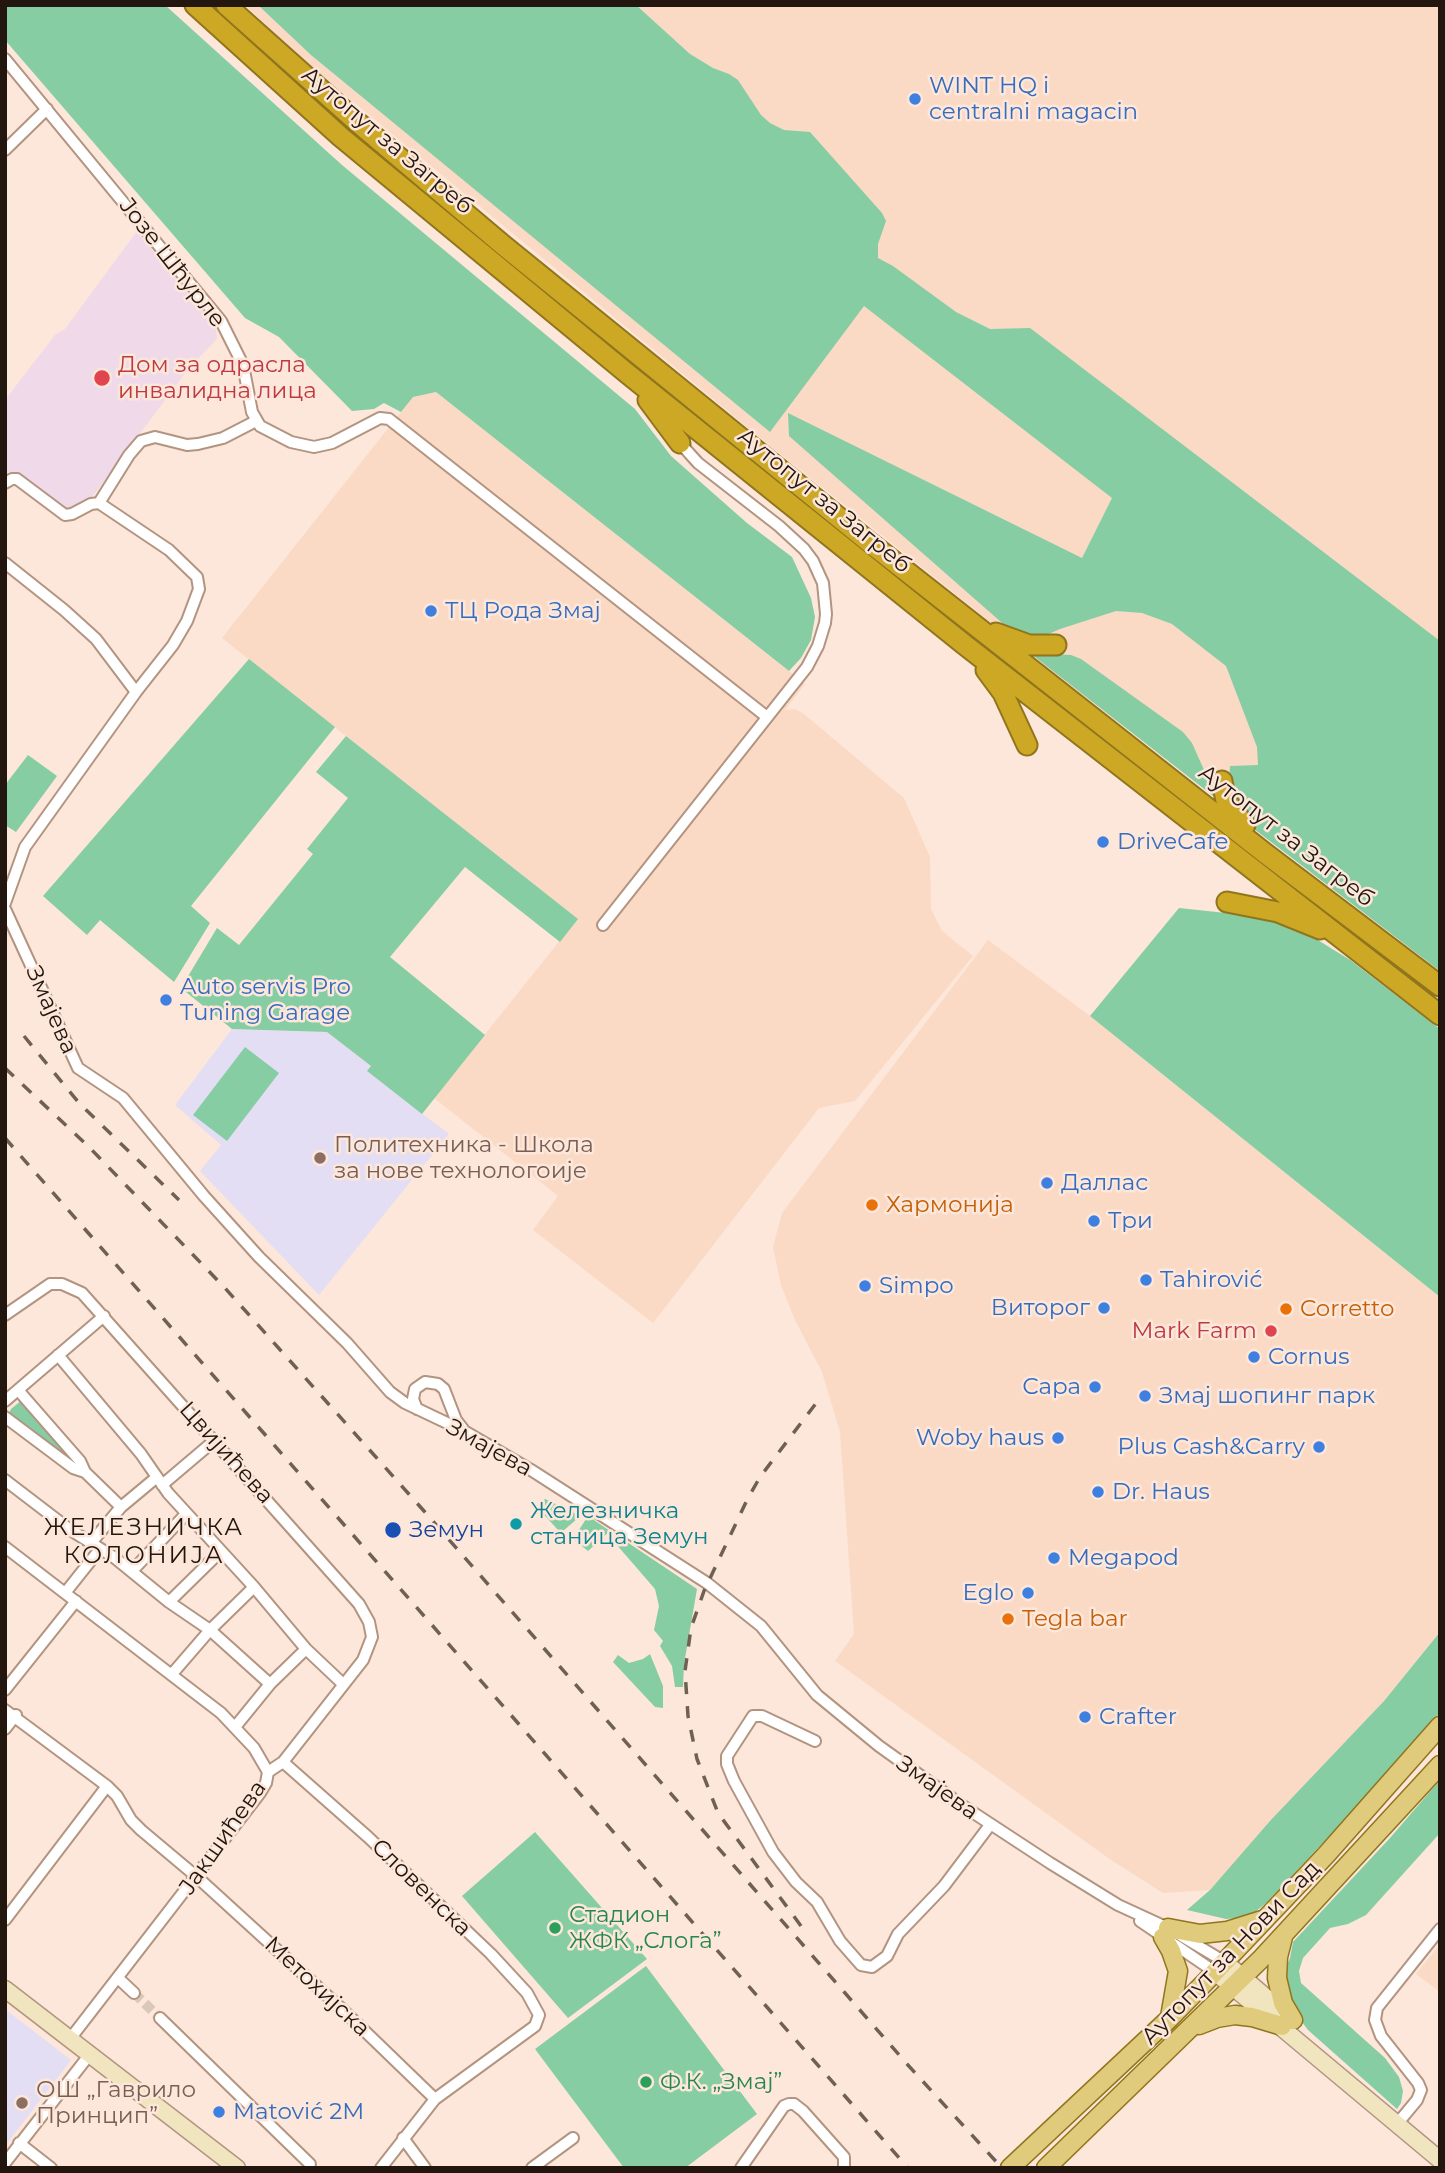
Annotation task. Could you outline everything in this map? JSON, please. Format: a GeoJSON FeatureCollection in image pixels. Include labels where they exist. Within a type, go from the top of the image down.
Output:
{"type":"FeatureCollection","features":[{"type":"Feature","properties":{"kind":"highway","name":"Аутопут за Загреб"},"geometry":{"type":"LineString","coordinates":[[195,5],[341,137],[628,374],[965,645],[1440,1015]]}},
{"type":"Feature","properties":{"kind":"highway","name":"Аутопут за Загреб"},"geometry":{"type":"LineString","coordinates":[[226,5],[356,121],[503,245],[967,620],[1440,986]]}},
{"type":"Feature","properties":{"kind":"highway"},"geometry":{"type":"LineString","coordinates":[[628,374],[680,443]]}},
{"type":"Feature","properties":{"kind":"highway"},"geometry":{"type":"LineString","coordinates":[[967,620],[1018,642],[1037,646],[1056,645]]}},
{"type":"Feature","properties":{"kind":"highway"},"geometry":{"type":"LineString","coordinates":[[965,645],[1003,693],[1027,745]]}},
{"type":"Feature","properties":{"kind":"highway"},"geometry":{"type":"LineString","coordinates":[[1222,780],[1230,808],[1266,854]]}},
{"type":"Feature","properties":{"kind":"highway"},"geometry":{"type":"LineString","coordinates":[[1227,902],[1278,912],[1343,938]]}},
{"type":"Feature","properties":{"kind":"main road","name":"Аутопут за Нови Сад"},"geometry":{"type":"LineString","coordinates":[[1010,2168],[1170,2018],[1220,1967],[1382,1793],[1440,1726]]}},
{"type":"Feature","properties":{"kind":"main road","name":"Аутопут за Нови Сад"},"geometry":{"type":"LineString","coordinates":[[1046,2168],[1284,1936],[1440,1765]]}},
{"type":"Feature","properties":{"kind":"main road"},"geometry":{"type":"LineString","coordinates":[[1170,2018],[1178,1971],[1165,1933],[1217,1933],[1265,1919]]}},
{"type":"Feature","properties":{"kind":"main road"},"geometry":{"type":"LineString","coordinates":[[1192,2028],[1217,2018],[1235,2015],[1287,2023],[1277,1978],[1278,1957],[1284,1936]]}},
{"type":"Feature","properties":{"kind":"street","name":"Јозе Шћурле"},"geometry":{"type":"LineString","coordinates":[[5,59],[220,321],[243,365],[256,421]]}},
{"type":"Feature","properties":{"kind":"street"},"geometry":{"type":"LineString","coordinates":[[5,150],[47,109]]}},
{"type":"Feature","properties":{"kind":"street"},"geometry":{"type":"LineString","coordinates":[[99,503],[129,455],[145,439],[160,437],[187,445],[198,444],[223,438],[256,421],[276,436],[306,446],[323,446],[380,418],[389,419],[766,717]]}},
{"type":"Feature","properties":{"kind":"street"},"geometry":{"type":"LineString","coordinates":[[603,925],[766,717],[788,694],[807,667],[825,624],[825,598],[818,571],[804,549],[794,538],[698,463],[680,443]]}},
{"type":"Feature","properties":{"kind":"street"},"geometry":{"type":"LineString","coordinates":[[5,483],[12,479],[17,480],[65,515],[99,503],[169,550],[192,571],[199,582],[198,595],[181,632],[25,847],[5,903]]}},
{"type":"Feature","properties":{"kind":"street"},"geometry":{"type":"LineString","coordinates":[[5,562],[96,639],[136,692]]}},
{"type":"Feature","properties":{"kind":"street"},"geometry":{"type":"LineString","coordinates":[[5,580],[15,570]]}},
{"type":"Feature","properties":{"kind":"street","name":"Змајева"},"geometry":{"type":"LineString","coordinates":[[5,909],[78,1068],[123,1098],[259,1257],[332,1329],[390,1392],[417,1409],[466,1433],[589,1506],[696,1575],[742,1609],[775,1642],[827,1705],[878,1746],[990,1825],[1220,1967]]}},
{"type":"Feature","properties":{"kind":"street","name":"Цвијићева"},"geometry":{"type":"LineString","coordinates":[[5,1315],[46,1285],[62,1284],[82,1293],[359,1604],[369,1622],[372,1637]]}},
{"type":"Feature","properties":{"kind":"street"},"geometry":{"type":"LineString","coordinates":[[5,1401],[104,1316]]}},
{"type":"Feature","properties":{"kind":"street"},"geometry":{"type":"LineString","coordinates":[[58,1355],[141,1454],[186,1514],[254,1587],[306,1649],[343,1684]]}},
{"type":"Feature","properties":{"kind":"street"},"geometry":{"type":"LineString","coordinates":[[417,1409],[414,1394],[419,1385],[433,1382],[444,1389],[450,1407],[466,1433]]}},
{"type":"Feature","properties":{"kind":"street"},"geometry":{"type":"LineString","coordinates":[[18,1390],[80,1461],[85,1472],[121,1507]]}},
{"type":"Feature","properties":{"kind":"street"},"geometry":{"type":"LineString","coordinates":[[390,1392],[400,1395],[414,1394]]}},
{"type":"Feature","properties":{"kind":"street"},"geometry":{"type":"LineString","coordinates":[[433,1417],[445,1414],[450,1407]]}},
{"type":"Feature","properties":{"kind":"street"},"geometry":{"type":"LineString","coordinates":[[5,1417],[73,1468],[85,1472]]}},
{"type":"Feature","properties":{"kind":"street"},"geometry":{"type":"LineString","coordinates":[[65,1593],[121,1507],[215,1440]]}},
{"type":"Feature","properties":{"kind":"street"},"geometry":{"type":"LineString","coordinates":[[5,1480],[210,1630],[270,1684]]}},
{"type":"Feature","properties":{"kind":"street"},"geometry":{"type":"LineString","coordinates":[[132,1571],[186,1514]]}},
{"type":"Feature","properties":{"kind":"street"},"geometry":{"type":"LineString","coordinates":[[5,1547],[215,1707],[262,1759],[268,1772]]}},
{"type":"Feature","properties":{"kind":"street"},"geometry":{"type":"LineString","coordinates":[[169,1602],[221,1551]]}},
{"type":"Feature","properties":{"kind":"street"},"geometry":{"type":"LineString","coordinates":[[172,1674],[210,1630],[254,1587]]}},
{"type":"Feature","properties":{"kind":"street"},"geometry":{"type":"LineString","coordinates":[[5,1690],[76,1601]]}},
{"type":"Feature","properties":{"kind":"street","name":"Јакшићева"},"geometry":{"type":"LineString","coordinates":[[70,2039],[260,1793],[268,1772],[283,1762],[363,1660],[372,1637]]}},
{"type":"Feature","properties":{"kind":"street"},"geometry":{"type":"LineString","coordinates":[[235,1727],[270,1684],[306,1649]]}},
{"type":"Feature","properties":{"kind":"street"},"geometry":{"type":"LineString","coordinates":[[5,1729],[10,1712]]}},
{"type":"Feature","properties":{"kind":"street","name":"Метохијска"},"geometry":{"type":"LineString","coordinates":[[10,1712],[107,1786],[136,1825],[345,2012],[435,2099]]}},
{"type":"Feature","properties":{"kind":"street"},"geometry":{"type":"LineString","coordinates":[[815,1741],[762,1716],[753,1716],[727,1756],[727,1764],[743,1799],[783,1868],[817,1902],[849,1953],[865,1967],[880,1964],[898,1934],[944,1886],[990,1825]]}},
{"type":"Feature","properties":{"kind":"street","name":"Словенска"},"geometry":{"type":"LineString","coordinates":[[283,1762],[368,1837],[491,1954],[527,1993],[537,2008],[539,2015],[536,2026],[435,2099]]}},
{"type":"Feature","properties":{"kind":"street"},"geometry":{"type":"LineString","coordinates":[[5,1920],[107,1786]]}},
{"type":"Feature","properties":{"kind":"street"},"geometry":{"type":"LineString","coordinates":[[1397,2124],[1417,2101],[1421,2090],[1381,2036],[1375,2020],[1377,2008],[1440,1929]]}},
{"type":"Feature","properties":{"kind":"street"},"geometry":{"type":"LineString","coordinates":[[1220,1967],[1287,2023],[1312,2051],[1440,2160]]}},
{"type":"Feature","properties":{"kind":"street"},"geometry":{"type":"LineString","coordinates":[[118,1978],[134,1993]]}},
{"type":"Feature","properties":{"kind":"street"},"geometry":{"type":"LineString","coordinates":[[5,1989],[236,2168]]}},
{"type":"Feature","properties":{"kind":"street"},"geometry":{"type":"LineString","coordinates":[[160,2018],[310,2164]]}},
{"type":"Feature","properties":{"kind":"street"},"geometry":{"type":"LineString","coordinates":[[5,2163],[90,2054]]}},
{"type":"Feature","properties":{"kind":"street"},"geometry":{"type":"LineString","coordinates":[[381,2168],[435,2099]]}},
{"type":"Feature","properties":{"kind":"street"},"geometry":{"type":"LineString","coordinates":[[741,2168],[784,2106],[789,2104],[794,2104],[803,2111],[844,2157],[844,2168]]}},
{"type":"Feature","properties":{"kind":"street"},"geometry":{"type":"LineString","coordinates":[[403,2138],[425,2168]]}},
{"type":"Feature","properties":{"kind":"street"},"geometry":{"type":"LineString","coordinates":[[533,2168],[573,2138]]}},
{"type":"Feature","properties":{"kind":"street"},"geometry":{"type":"LineString","coordinates":[[19,2143],[51,2168]]}},
{"type":"Feature","properties":{"kind":"shaded area"},"geometry":{"type":"Polygon","coordinates":[[[245,5],[1440,5],[1440,971],[1067,683],[764,441],[305,62],[245,5]]]}},
{"type":"Feature","properties":{"kind":"shaded area","name":"Дом за одрасла инвалидна лица"},"geometry":{"type":"Polygon","coordinates":[[[137,231],[216,327],[217,339],[190,367],[92,497],[69,512],[21,476],[13,472],[5,473],[5,400],[55,335],[65,329],[137,231]]]}},
{"type":"Feature","properties":{"kind":"shaded area"},"geometry":{"type":"Polygon","coordinates":[[[436,392],[805,684],[785,710],[795,709],[804,714],[904,798],[930,857],[931,909],[942,931],[973,956],[855,1101],[819,1108],[653,1323],[533,1230],[558,1196],[434,1098],[577,919],[222,638],[413,397],[436,392]]]}},
{"type":"Feature","properties":{"kind":"shaded area","name":"Змај шопинг парк"},"geometry":{"type":"Polygon","coordinates":[[[988,940],[1090,1016],[1440,1297],[1440,1632],[1384,1701],[1210,1890],[1163,1893],[1111,1860],[835,1661],[854,1634],[840,1432],[822,1372],[795,1320],[781,1285],[773,1247],[782,1213],[988,940]]]}},
{"type":"Feature","properties":{"kind":"shaded area","name":"Политехника - Школа за нове технологоије"},"geometry":{"type":"Polygon","coordinates":[[[232,1029],[327,1032],[371,1066],[368,1072],[449,1134],[319,1295],[200,1171],[221,1145],[175,1105],[232,1029]]]}},
{"type":"Feature","properties":{"kind":"shaded area"},"geometry":{"type":"Polygon","coordinates":[[[1440,1944],[1440,1992],[1416,1974],[1440,1944]]]}},
{"type":"Feature","properties":{"kind":"shaded area","name":"ОШ „Гаврило Принцип”"},"geometry":{"type":"Polygon","coordinates":[[[5,2009],[71,2060],[5,2146],[5,2009]]]}},
{"type":"Feature","properties":{"kind":"green space"},"geometry":{"type":"Polygon","coordinates":[[[5,5],[165,5],[342,165],[635,409],[671,456],[747,523],[792,557],[811,598],[815,617],[811,640],[801,658],[789,671],[436,392],[413,397],[401,412],[384,403],[374,409],[352,411],[279,337],[245,318],[5,40],[5,5]]]}},
{"type":"Feature","properties":{"kind":"green space"},"geometry":{"type":"Polygon","coordinates":[[[258,5],[636,5],[690,54],[738,80],[761,115],[770,123],[784,130],[810,132],[882,213],[886,221],[878,244],[878,258],[956,312],[990,329],[1030,328],[1440,641],[1440,971],[1241,819],[1229,785],[1230,766],[1258,765],[1257,747],[1226,666],[1172,624],[1142,613],[1116,611],[1037,639],[1009,629],[789,436],[788,413],[1082,558],[1112,498],[864,306],[770,432],[311,55],[258,5]]]}},
{"type":"Feature","properties":{"kind":"green space"},"geometry":{"type":"Polygon","coordinates":[[[1030,653],[1071,655],[1081,659],[1183,732],[1192,743],[1217,799],[1030,653]]]}},
{"type":"Feature","properties":{"kind":"green space"},"geometry":{"type":"Polygon","coordinates":[[[249,659],[335,727],[191,906],[210,923],[174,982],[100,920],[87,935],[43,896],[249,659]]]}},
{"type":"Feature","properties":{"kind":"green space"},"geometry":{"type":"Polygon","coordinates":[[[346,736],[578,919],[560,942],[465,867],[390,957],[485,1035],[422,1114],[367,1071],[371,1066],[327,1032],[232,1029],[181,988],[217,928],[239,945],[313,854],[307,849],[348,798],[316,772],[346,736]]]}},
{"type":"Feature","properties":{"kind":"green space"},"geometry":{"type":"Polygon","coordinates":[[[28,755],[57,776],[16,832],[5,825],[5,785],[28,755]]]}},
{"type":"Feature","properties":{"kind":"green space"},"geometry":{"type":"Polygon","coordinates":[[[1179,908],[1263,917],[1300,929],[1350,960],[1440,1029],[1440,1297],[1090,1016],[1179,908]]]}},
{"type":"Feature","properties":{"kind":"green space"},"geometry":{"type":"Polygon","coordinates":[[[245,1047],[279,1073],[227,1141],[193,1115],[245,1047]]]}},
{"type":"Feature","properties":{"kind":"green space"},"geometry":{"type":"Polygon","coordinates":[[[22,1400],[74,1460],[73,1462],[9,1414],[22,1400]]]}},
{"type":"Feature","properties":{"kind":"green space"},"geometry":{"type":"Polygon","coordinates":[[[545,1499],[577,1514],[578,1518],[563,1531],[558,1530],[538,1508],[545,1499]]]}},
{"type":"Feature","properties":{"kind":"green space"},"geometry":{"type":"Polygon","coordinates":[[[588,1516],[610,1531],[588,1551],[573,1539],[588,1516]]]}},
{"type":"Feature","properties":{"kind":"green space"},"geometry":{"type":"Polygon","coordinates":[[[621,1538],[697,1589],[684,1664],[683,1687],[675,1687],[672,1666],[660,1646],[663,1641],[654,1630],[659,1606],[655,1589],[616,1544],[621,1538]]]}},
{"type":"Feature","properties":{"kind":"green space"},"geometry":{"type":"Polygon","coordinates":[[[1440,1632],[1440,1713],[1352,1812],[1266,1903],[1249,1917],[1226,1919],[1187,1910],[1210,1890],[1270,1821],[1384,1701],[1440,1632]]]}},
{"type":"Feature","properties":{"kind":"green space"},"geometry":{"type":"Polygon","coordinates":[[[650,1654],[663,1686],[663,1708],[655,1707],[613,1662],[618,1655],[629,1663],[650,1654]]]}},
{"type":"Feature","properties":{"kind":"green space"},"geometry":{"type":"Polygon","coordinates":[[[1440,1780],[1440,1833],[1366,1915],[1348,1924],[1330,1928],[1303,1958],[1299,1971],[1301,1983],[1385,2058],[1399,2077],[1403,2091],[1397,2109],[1308,2030],[1290,2006],[1285,1970],[1293,1942],[1440,1780]]]}},
{"type":"Feature","properties":{"kind":"green space","name":"Стадион ЖФК „Слога”"},"geometry":{"type":"Polygon","coordinates":[[[535,1832],[647,1959],[568,2018],[462,1896],[535,1832]]]}},
{"type":"Feature","properties":{"kind":"green space","name":"Ф.К. „Змај”"},"geometry":{"type":"Polygon","coordinates":[[[646,1966],[757,2114],[685,2168],[624,2168],[535,2049],[646,1966]]]}},
{"type":"Feature","properties":{"kind":"tunnel"},"geometry":{"type":"LineString","coordinates":[[134,1993],[160,2018]]}},
{"type":"Feature","properties":{"kind":"railway"},"geometry":{"type":"LineString","coordinates":[[24,1036],[79,1103],[179,1200]]}},
{"type":"Feature","properties":{"kind":"railway"},"geometry":{"type":"LineString","coordinates":[[5,1068],[89,1147],[225,1288],[424,1511],[907,2064],[1002,2168]]}},
{"type":"Feature","properties":{"kind":"railway"},"geometry":{"type":"LineString","coordinates":[[5,1138],[908,2168]]}},
{"type":"Feature","properties":{"kind":"railway"},"geometry":{"type":"LineString","coordinates":[[801,1926],[718,1813],[697,1759],[688,1716],[685,1671],[691,1628],[704,1591],[747,1500],[760,1477],[820,1398]]}},
{"type":"Feature","properties":{"kind":"place","name":"WINT HQ i centralni magacin"},"geometry":{"type":"Point","coordinates":[915,99]}},
{"type":"Feature","properties":{"kind":"place","name":"Дом за одрасла инвалидна лица"},"geometry":{"type":"Point","coordinates":[102,378]}},
{"type":"Feature","properties":{"kind":"place","name":"ТЦ Рода Змај"},"geometry":{"type":"Point","coordinates":[431,611]}},
{"type":"Feature","properties":{"kind":"place","name":"DriveCafe"},"geometry":{"type":"Point","coordinates":[1103,842]}},
{"type":"Feature","properties":{"kind":"place","name":"Auto servis Pro Tuning Garage"},"geometry":{"type":"Point","coordinates":[166,1000]}},
{"type":"Feature","properties":{"kind":"place","name":"Политехника - Школа за нове технологоије"},"geometry":{"type":"Point","coordinates":[320,1158]}},
{"type":"Feature","properties":{"kind":"place","name":"Даллас"},"geometry":{"type":"Point","coordinates":[1047,1183]}},
{"type":"Feature","properties":{"kind":"place","name":"Хармонија"},"geometry":{"type":"Point","coordinates":[872,1205]}},
{"type":"Feature","properties":{"kind":"place","name":"Три"},"geometry":{"type":"Point","coordinates":[1094,1221]}},
{"type":"Feature","properties":{"kind":"place","name":"Tahirović"},"geometry":{"type":"Point","coordinates":[1146,1280]}},
{"type":"Feature","properties":{"kind":"place","name":"Simpo"},"geometry":{"type":"Point","coordinates":[865,1286]}},
{"type":"Feature","properties":{"kind":"place","name":"Виторог"},"geometry":{"type":"Point","coordinates":[1104,1308]}},
{"type":"Feature","properties":{"kind":"place","name":"Corretto"},"geometry":{"type":"Point","coordinates":[1286,1309]}},
{"type":"Feature","properties":{"kind":"place","name":"Mark Farm"},"geometry":{"type":"Point","coordinates":[1271,1331]}},
{"type":"Feature","properties":{"kind":"place","name":"Cornus"},"geometry":{"type":"Point","coordinates":[1254,1357]}},
{"type":"Feature","properties":{"kind":"place","name":"Сара"},"geometry":{"type":"Point","coordinates":[1095,1387]}},
{"type":"Feature","properties":{"kind":"place","name":"Змај шопинг парк"},"geometry":{"type":"Point","coordinates":[1145,1396]}},
{"type":"Feature","properties":{"kind":"place","name":"Woby haus"},"geometry":{"type":"Point","coordinates":[1058,1438]}},
{"type":"Feature","properties":{"kind":"place","name":"Plus Cash&Carry"},"geometry":{"type":"Point","coordinates":[1319,1447]}},
{"type":"Feature","properties":{"kind":"place","name":"Dr. Haus"},"geometry":{"type":"Point","coordinates":[1098,1492]}},
{"type":"Feature","properties":{"kind":"place","name":"Железничка станица Земун"},"geometry":{"type":"Point","coordinates":[516,1524]}},
{"type":"Feature","properties":{"kind":"place","name":"Земун"},"geometry":{"type":"Point","coordinates":[393,1530]}},
{"type":"Feature","properties":{"kind":"place","name":"Megapod"},"geometry":{"type":"Point","coordinates":[1054,1558]}},
{"type":"Feature","properties":{"kind":"place","name":"Eglo"},"geometry":{"type":"Point","coordinates":[1028,1593]}},
{"type":"Feature","properties":{"kind":"place","name":"Tegla bar"},"geometry":{"type":"Point","coordinates":[1008,1619]}},
{"type":"Feature","properties":{"kind":"place","name":"Crafter"},"geometry":{"type":"Point","coordinates":[1085,1717]}},
{"type":"Feature","properties":{"kind":"place","name":"Стадион ЖФК „Слога”"},"geometry":{"type":"Point","coordinates":[555,1928]}},
{"type":"Feature","properties":{"kind":"place","name":"Ф.К. „Змај”"},"geometry":{"type":"Point","coordinates":[646,2082]}},
{"type":"Feature","properties":{"kind":"place","name":"ОШ „Гаврило Принцип”"},"geometry":{"type":"Point","coordinates":[22,2103]}},
{"type":"Feature","properties":{"kind":"place","name":"Matović 2M"},"geometry":{"type":"Point","coordinates":[219,2112]}},
{"type":"Feature","properties":{"kind":"district","name":"ЖЕЛЕЗНИЧКА КОЛОНИЈА"},"geometry":{"type":"Point","coordinates":[144,1542]}}]}
